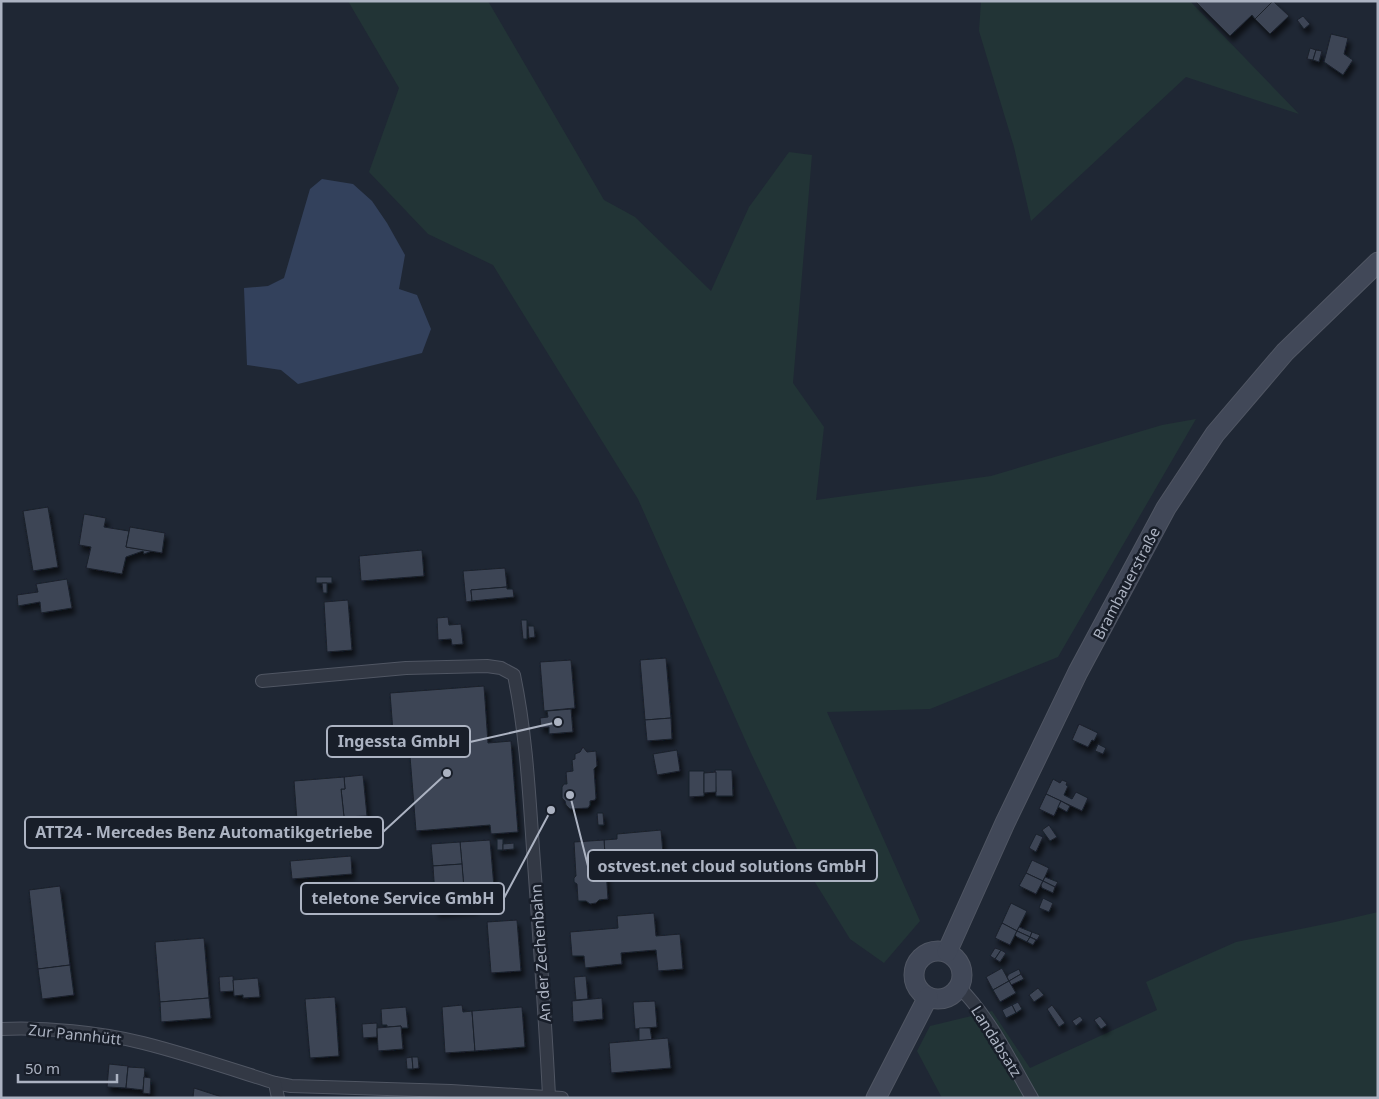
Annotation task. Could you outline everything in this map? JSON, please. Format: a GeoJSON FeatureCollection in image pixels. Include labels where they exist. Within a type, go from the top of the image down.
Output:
{"type":"FeatureCollection","features":[{"type":"Feature","properties":{"kind":"main road","name":"Brambauerstraße"},"geometry":{"type":"LineString","coordinates":[[947,952],[1005,823],[1078,672],[1166,508],[1215,434],[1285,352],[1378,262]]}},
{"type":"Feature","properties":{"kind":"main road"},"geometry":{"type":"LineString","coordinates":[[939,950],[947,952],[957,960],[961,967],[962,979],[959,987],[945,998],[936,999],[928,997],[917,987],[914,976],[915,967],[919,959],[926,954],[939,950]]}},
{"type":"Feature","properties":{"kind":"main road"},"geometry":{"type":"LineString","coordinates":[[876,1098],[928,997]]}},
{"type":"Feature","properties":{"kind":"street","name":"An der Zechenbahn"},"geometry":{"type":"LineString","coordinates":[[262,681],[406,668],[487,666],[501,668],[514,676],[522,712],[528,781],[544,995],[548,1096]]}},
{"type":"Feature","properties":{"kind":"street","name":"Landabsatz"},"geometry":{"type":"LineString","coordinates":[[959,987],[970,998],[988,1025],[1032,1098]]}},
{"type":"Feature","properties":{"kind":"street","name":"Zur Pannhütt"},"geometry":{"type":"LineString","coordinates":[[1,1029],[32,1028],[141,1042],[275,1083],[291,1086],[451,1090],[562,1098]]}},
{"type":"Feature","properties":{"kind":"street"},"geometry":{"type":"LineString","coordinates":[[275,1083],[278,1098]]}},
{"type":"Feature","properties":{"kind":"shaded area"},"geometry":{"type":"Polygon","coordinates":[[[348,1],[488,1],[604,200],[635,217],[711,291],[749,207],[789,152],[812,155],[793,383],[824,427],[816,500],[991,476],[1162,425],[1196,419],[1058,657],[930,709],[827,712],[920,921],[884,963],[850,939],[805,866],[751,753],[638,499],[493,265],[428,234],[369,172],[399,88],[348,1]]]}},
{"type":"Feature","properties":{"kind":"shaded area"},"geometry":{"type":"Polygon","coordinates":[[[981,1],[1190,1],[1299,114],[1186,77],[1031,221],[1014,147],[979,31],[981,1]]]}},
{"type":"Feature","properties":{"kind":"shaded area"},"geometry":{"type":"Polygon","coordinates":[[[1378,912],[1378,1098],[942,1098],[917,1051],[930,1026],[992,1011],[1030,1068],[1157,1010],[1146,982],[1236,942],[1378,912]]]}},
{"type":"Feature","properties":{"kind":"water"},"geometry":{"type":"Polygon","coordinates":[[[322,179],[353,184],[372,201],[405,255],[399,289],[417,295],[431,329],[422,353],[298,384],[281,370],[247,365],[244,288],[268,286],[284,278],[310,189],[322,179]]]}},
{"type":"Feature","properties":{"kind":"building"},"geometry":{"type":"Polygon","coordinates":[[[1195,1],[1273,1],[1255,19],[1252,15],[1230,36],[1195,1]]]}},
{"type":"Feature","properties":{"kind":"building"},"geometry":{"type":"Polygon","coordinates":[[[1273,1],[1289,16],[1270,34],[1255,19],[1273,1]]]}},
{"type":"Feature","properties":{"kind":"building"},"geometry":{"type":"Polygon","coordinates":[[[1303,16],[1310,24],[1304,29],[1297,20],[1303,16]]]}},
{"type":"Feature","properties":{"kind":"building"},"geometry":{"type":"Polygon","coordinates":[[[1331,34],[1348,38],[1344,54],[1353,60],[1343,75],[1324,62],[1331,34]]]}},
{"type":"Feature","properties":{"kind":"building"},"geometry":{"type":"Polygon","coordinates":[[[1310,48],[1316,50],[1313,60],[1307,59],[1310,48]]]}},
{"type":"Feature","properties":{"kind":"building"},"geometry":{"type":"Polygon","coordinates":[[[1316,50],[1322,51],[1319,62],[1313,60],[1316,50]]]}},
{"type":"Feature","properties":{"kind":"building"},"geometry":{"type":"Polygon","coordinates":[[[48,507],[58,567],[33,571],[23,511],[48,507]]]}},
{"type":"Feature","properties":{"kind":"building"},"geometry":{"type":"Polygon","coordinates":[[[84,514],[106,518],[104,527],[129,531],[126,547],[152,551],[144,554],[143,551],[126,557],[122,574],[86,568],[91,547],[79,545],[84,514]]]}},
{"type":"Feature","properties":{"kind":"building"},"geometry":{"type":"Polygon","coordinates":[[[130,527],[165,533],[162,553],[126,547],[130,527]]]}},
{"type":"Feature","properties":{"kind":"building"},"geometry":{"type":"Polygon","coordinates":[[[422,550],[424,576],[361,581],[359,556],[422,550]]]}},
{"type":"Feature","properties":{"kind":"building"},"geometry":{"type":"Polygon","coordinates":[[[505,568],[507,587],[471,590],[472,601],[466,602],[463,571],[505,568]]]}},
{"type":"Feature","properties":{"kind":"building"},"geometry":{"type":"Polygon","coordinates":[[[316,577],[332,577],[332,583],[316,583],[316,577]]]}},
{"type":"Feature","properties":{"kind":"building"},"geometry":{"type":"Polygon","coordinates":[[[67,579],[72,608],[41,613],[40,602],[18,606],[17,595],[38,592],[36,584],[67,579]]]}},
{"type":"Feature","properties":{"kind":"building"},"geometry":{"type":"Polygon","coordinates":[[[322,583],[327,583],[327,593],[323,593],[322,583]]]}},
{"type":"Feature","properties":{"kind":"building"},"geometry":{"type":"Polygon","coordinates":[[[507,587],[507,589],[513,589],[514,597],[472,601],[471,590],[507,587]]]}},
{"type":"Feature","properties":{"kind":"building"},"geometry":{"type":"Polygon","coordinates":[[[348,600],[352,650],[327,652],[324,602],[348,600]]]}},
{"type":"Feature","properties":{"kind":"building"},"geometry":{"type":"Polygon","coordinates":[[[448,617],[449,625],[461,624],[463,644],[452,645],[451,639],[438,640],[437,618],[448,617]]]}},
{"type":"Feature","properties":{"kind":"building"},"geometry":{"type":"Polygon","coordinates":[[[521,620],[527,620],[527,639],[523,639],[521,620]]]}},
{"type":"Feature","properties":{"kind":"building"},"geometry":{"type":"Polygon","coordinates":[[[528,626],[534,626],[535,637],[529,638],[528,626]]]}},
{"type":"Feature","properties":{"kind":"building"},"geometry":{"type":"Polygon","coordinates":[[[666,658],[671,718],[645,720],[640,660],[666,658]]]}},
{"type":"Feature","properties":{"kind":"building"},"geometry":{"type":"Polygon","coordinates":[[[571,660],[575,708],[544,711],[540,662],[571,660]]]}},
{"type":"Feature","properties":{"kind":"building"},"geometry":{"type":"Polygon","coordinates":[[[484,686],[488,743],[511,741],[518,832],[491,834],[490,825],[416,831],[409,744],[394,745],[390,693],[484,686]]]}},
{"type":"Feature","properties":{"kind":"building"},"geometry":{"type":"Polygon","coordinates":[[[571,709],[573,732],[549,734],[549,727],[541,728],[540,718],[548,717],[547,711],[571,709]]]}},
{"type":"Feature","properties":{"kind":"building"},"geometry":{"type":"Polygon","coordinates":[[[671,718],[672,739],[647,741],[645,720],[671,718]]]}},
{"type":"Feature","properties":{"kind":"building"},"geometry":{"type":"Polygon","coordinates":[[[1079,724],[1098,733],[1088,747],[1072,740],[1079,724]]]}},
{"type":"Feature","properties":{"kind":"building"},"geometry":{"type":"Polygon","coordinates":[[[1098,744],[1106,748],[1103,754],[1095,751],[1098,744]]]}},
{"type":"Feature","properties":{"kind":"building"},"geometry":{"type":"Polygon","coordinates":[[[583,747],[587,752],[596,751],[597,766],[594,769],[596,798],[590,801],[588,808],[570,809],[562,798],[562,787],[564,784],[567,784],[566,772],[573,771],[572,760],[575,759],[575,754],[580,752],[583,747]]]}},
{"type":"Feature","properties":{"kind":"building"},"geometry":{"type":"Polygon","coordinates":[[[677,750],[680,771],[657,775],[653,754],[677,750]]]}},
{"type":"Feature","properties":{"kind":"building"},"geometry":{"type":"Polygon","coordinates":[[[715,770],[732,770],[733,796],[716,796],[715,770]]]}},
{"type":"Feature","properties":{"kind":"building"},"geometry":{"type":"Polygon","coordinates":[[[689,771],[704,771],[704,796],[689,797],[689,771]]]}},
{"type":"Feature","properties":{"kind":"building"},"geometry":{"type":"Polygon","coordinates":[[[716,772],[716,792],[704,793],[704,773],[716,772]]]}},
{"type":"Feature","properties":{"kind":"building"},"geometry":{"type":"Polygon","coordinates":[[[363,775],[367,816],[344,817],[341,789],[345,789],[344,777],[363,775]]]}},
{"type":"Feature","properties":{"kind":"building"},"geometry":{"type":"Polygon","coordinates":[[[344,777],[345,789],[341,789],[344,817],[297,821],[294,781],[344,777]]]}},
{"type":"Feature","properties":{"kind":"building"},"geometry":{"type":"Polygon","coordinates":[[[1053,779],[1060,783],[1062,780],[1067,782],[1066,785],[1068,786],[1064,795],[1072,799],[1076,792],[1088,798],[1082,811],[1046,794],[1053,779]]]}},
{"type":"Feature","properties":{"kind":"building"},"geometry":{"type":"Polygon","coordinates":[[[1046,794],[1061,801],[1054,816],[1039,809],[1046,794]]]}},
{"type":"Feature","properties":{"kind":"building"},"geometry":{"type":"Polygon","coordinates":[[[1061,801],[1070,806],[1067,812],[1058,807],[1061,801]]]}},
{"type":"Feature","properties":{"kind":"building"},"geometry":{"type":"Polygon","coordinates":[[[597,813],[603,813],[604,825],[598,825],[597,813]]]}},
{"type":"Feature","properties":{"kind":"building"},"geometry":{"type":"Polygon","coordinates":[[[1049,825],[1057,837],[1050,841],[1042,830],[1049,825]]]}},
{"type":"Feature","properties":{"kind":"building"},"geometry":{"type":"Polygon","coordinates":[[[661,830],[664,865],[606,869],[604,840],[617,839],[617,834],[661,830]]]}},
{"type":"Feature","properties":{"kind":"building"},"geometry":{"type":"Polygon","coordinates":[[[1036,834],[1043,837],[1036,852],[1029,848],[1036,834]]]}},
{"type":"Feature","properties":{"kind":"building"},"geometry":{"type":"Polygon","coordinates":[[[497,839],[503,839],[503,850],[497,850],[497,839]]]}},
{"type":"Feature","properties":{"kind":"building"},"geometry":{"type":"Polygon","coordinates":[[[490,840],[495,899],[465,902],[460,842],[490,840]]]}},
{"type":"Feature","properties":{"kind":"building"},"geometry":{"type":"Polygon","coordinates":[[[604,840],[608,899],[590,904],[586,901],[578,901],[577,884],[574,882],[576,876],[574,842],[604,840]]]}},
{"type":"Feature","properties":{"kind":"building"},"geometry":{"type":"Polygon","coordinates":[[[460,842],[462,864],[433,866],[431,844],[460,842]]]}},
{"type":"Feature","properties":{"kind":"building"},"geometry":{"type":"Polygon","coordinates":[[[514,843],[514,849],[503,850],[503,844],[514,843]]]}},
{"type":"Feature","properties":{"kind":"building"},"geometry":{"type":"Polygon","coordinates":[[[351,856],[352,874],[292,879],[290,861],[351,856]]]}},
{"type":"Feature","properties":{"kind":"building"},"geometry":{"type":"Polygon","coordinates":[[[1032,860],[1049,868],[1043,881],[1026,873],[1032,860]]]}},
{"type":"Feature","properties":{"kind":"building"},"geometry":{"type":"Polygon","coordinates":[[[462,864],[465,902],[474,901],[475,908],[436,911],[433,866],[462,864]]]}},
{"type":"Feature","properties":{"kind":"building"},"geometry":{"type":"Polygon","coordinates":[[[1026,873],[1043,881],[1036,894],[1019,886],[1026,873]]]}},
{"type":"Feature","properties":{"kind":"building"},"geometry":{"type":"Polygon","coordinates":[[[1045,877],[1058,882],[1055,887],[1043,881],[1045,877]]]}},
{"type":"Feature","properties":{"kind":"building"},"geometry":{"type":"Polygon","coordinates":[[[1043,881],[1055,887],[1053,893],[1042,888],[1043,881]]]}},
{"type":"Feature","properties":{"kind":"building"},"geometry":{"type":"Polygon","coordinates":[[[60,886],[70,965],[38,969],[29,890],[60,886]]]}},
{"type":"Feature","properties":{"kind":"building"},"geometry":{"type":"Polygon","coordinates":[[[1043,898],[1053,903],[1049,912],[1039,908],[1043,898]]]}},
{"type":"Feature","properties":{"kind":"building"},"geometry":{"type":"Polygon","coordinates":[[[1011,903],[1027,911],[1017,931],[1002,923],[1011,903]]]}},
{"type":"Feature","properties":{"kind":"building"},"geometry":{"type":"Polygon","coordinates":[[[654,913],[656,936],[680,934],[683,969],[658,971],[656,950],[621,953],[622,964],[585,968],[584,956],[572,956],[570,932],[618,928],[617,916],[654,913]]]}},
{"type":"Feature","properties":{"kind":"building"},"geometry":{"type":"Polygon","coordinates":[[[517,920],[521,971],[491,973],[487,922],[517,920]]]}},
{"type":"Feature","properties":{"kind":"building"},"geometry":{"type":"Polygon","coordinates":[[[1002,923],[1017,931],[1010,945],[995,938],[1002,923]]]}},
{"type":"Feature","properties":{"kind":"building"},"geometry":{"type":"Polygon","coordinates":[[[1019,927],[1032,932],[1030,937],[1017,931],[1019,927]]]}},
{"type":"Feature","properties":{"kind":"building"},"geometry":{"type":"Polygon","coordinates":[[[1017,931],[1030,937],[1027,942],[1015,935],[1017,931]]]}},
{"type":"Feature","properties":{"kind":"building"},"geometry":{"type":"Polygon","coordinates":[[[1032,932],[1040,935],[1037,940],[1030,937],[1032,932]]]}},
{"type":"Feature","properties":{"kind":"building"},"geometry":{"type":"Polygon","coordinates":[[[1030,937],[1036,940],[1033,945],[1027,942],[1030,937]]]}},
{"type":"Feature","properties":{"kind":"building"},"geometry":{"type":"Polygon","coordinates":[[[204,938],[209,998],[160,1002],[155,942],[204,938]]]}},
{"type":"Feature","properties":{"kind":"building"},"geometry":{"type":"Polygon","coordinates":[[[995,948],[1001,950],[995,959],[990,956],[995,948]]]}},
{"type":"Feature","properties":{"kind":"building"},"geometry":{"type":"Polygon","coordinates":[[[1001,950],[1006,953],[1000,962],[995,959],[1001,950]]]}},
{"type":"Feature","properties":{"kind":"building"},"geometry":{"type":"Polygon","coordinates":[[[70,965],[74,995],[42,999],[38,969],[70,965]]]}},
{"type":"Feature","properties":{"kind":"building"},"geometry":{"type":"Polygon","coordinates":[[[1002,968],[1009,981],[993,990],[986,977],[1002,968]]]}},
{"type":"Feature","properties":{"kind":"building"},"geometry":{"type":"Polygon","coordinates":[[[1019,969],[1021,974],[1009,981],[1007,977],[1009,974],[1019,969]]]}},
{"type":"Feature","properties":{"kind":"building"},"geometry":{"type":"Polygon","coordinates":[[[1021,974],[1024,979],[1011,985],[1009,981],[1021,974]]]}},
{"type":"Feature","properties":{"kind":"building"},"geometry":{"type":"Polygon","coordinates":[[[233,976],[234,991],[220,992],[219,977],[233,976]]]}},
{"type":"Feature","properties":{"kind":"building"},"geometry":{"type":"Polygon","coordinates":[[[586,976],[588,999],[576,1000],[574,977],[586,976]]]}},
{"type":"Feature","properties":{"kind":"building"},"geometry":{"type":"Polygon","coordinates":[[[258,978],[260,997],[243,998],[243,995],[234,996],[233,980],[258,978]]]}},
{"type":"Feature","properties":{"kind":"building"},"geometry":{"type":"Polygon","coordinates":[[[1009,981],[1016,993],[1000,1002],[993,990],[1009,981]]]}},
{"type":"Feature","properties":{"kind":"building"},"geometry":{"type":"Polygon","coordinates":[[[1038,988],[1044,995],[1034,1002],[1029,995],[1038,988]]]}},
{"type":"Feature","properties":{"kind":"building"},"geometry":{"type":"Polygon","coordinates":[[[335,997],[339,1056],[310,1058],[305,999],[335,997]]]}},
{"type":"Feature","properties":{"kind":"building"},"geometry":{"type":"Polygon","coordinates":[[[209,998],[211,1018],[161,1022],[160,1002],[209,998]]]}},
{"type":"Feature","properties":{"kind":"building"},"geometry":{"type":"Polygon","coordinates":[[[602,998],[603,1019],[573,1022],[572,1001],[602,998]]]}},
{"type":"Feature","properties":{"kind":"building"},"geometry":{"type":"Polygon","coordinates":[[[655,1001],[657,1027],[635,1029],[633,1002],[655,1001]]]}},
{"type":"Feature","properties":{"kind":"building"},"geometry":{"type":"Polygon","coordinates":[[[1018,1002],[1022,1009],[1016,1013],[1012,1005],[1018,1002]]]}},
{"type":"Feature","properties":{"kind":"building"},"geometry":{"type":"Polygon","coordinates":[[[462,1005],[463,1012],[472,1011],[475,1051],[445,1053],[442,1007],[462,1005]]]}},
{"type":"Feature","properties":{"kind":"building"},"geometry":{"type":"Polygon","coordinates":[[[1012,1005],[1016,1013],[1006,1018],[1002,1010],[1012,1005]]]}},
{"type":"Feature","properties":{"kind":"building"},"geometry":{"type":"Polygon","coordinates":[[[1052,1005],[1065,1023],[1059,1027],[1047,1009],[1052,1005]]]}},
{"type":"Feature","properties":{"kind":"building"},"geometry":{"type":"Polygon","coordinates":[[[406,1007],[408,1028],[382,1025],[381,1009],[406,1007]]]}},
{"type":"Feature","properties":{"kind":"building"},"geometry":{"type":"Polygon","coordinates":[[[522,1007],[525,1047],[475,1051],[472,1011],[522,1007]]]}},
{"type":"Feature","properties":{"kind":"building"},"geometry":{"type":"Polygon","coordinates":[[[1080,1016],[1083,1020],[1076,1026],[1072,1021],[1080,1016]]]}},
{"type":"Feature","properties":{"kind":"building"},"geometry":{"type":"Polygon","coordinates":[[[1100,1016],[1107,1025],[1101,1029],[1094,1020],[1100,1016]]]}},
{"type":"Feature","properties":{"kind":"building"},"geometry":{"type":"Polygon","coordinates":[[[377,1023],[377,1037],[363,1038],[362,1024],[377,1023]]]}},
{"type":"Feature","properties":{"kind":"building"},"geometry":{"type":"Polygon","coordinates":[[[401,1026],[403,1049],[378,1051],[377,1028],[401,1026]]]}},
{"type":"Feature","properties":{"kind":"building"},"geometry":{"type":"Polygon","coordinates":[[[639,1028],[650,1028],[652,1040],[639,1041],[639,1028]]]}},
{"type":"Feature","properties":{"kind":"building"},"geometry":{"type":"Polygon","coordinates":[[[668,1038],[671,1068],[611,1073],[609,1043],[668,1038]]]}},
{"type":"Feature","properties":{"kind":"building"},"geometry":{"type":"Polygon","coordinates":[[[412,1057],[413,1069],[407,1069],[406,1058],[412,1057]]]}},
{"type":"Feature","properties":{"kind":"building"},"geometry":{"type":"Polygon","coordinates":[[[412,1057],[418,1057],[419,1068],[413,1069],[412,1057]]]}},
{"type":"Feature","properties":{"kind":"building"},"geometry":{"type":"Polygon","coordinates":[[[109,1064],[128,1066],[126,1088],[107,1087],[109,1064]]]}},
{"type":"Feature","properties":{"kind":"building"},"geometry":{"type":"Polygon","coordinates":[[[128,1067],[145,1068],[143,1090],[126,1088],[128,1067]]]}},
{"type":"Feature","properties":{"kind":"building"},"geometry":{"type":"Polygon","coordinates":[[[144,1077],[151,1078],[150,1094],[143,1093],[144,1077]]]}},
{"type":"Feature","properties":{"kind":"building"},"geometry":{"type":"Polygon","coordinates":[[[194,1088],[225,1098],[193,1098],[194,1088]]]}},
{"type":"Feature","properties":{"kind":"place","name":"Ingessta GmbH"},"geometry":{"type":"Point","coordinates":[558,722]}},
{"type":"Feature","properties":{"kind":"place","name":"ATT24 - Mercedes Benz Automatikgetriebe"},"geometry":{"type":"Point","coordinates":[447,773]}},
{"type":"Feature","properties":{"kind":"place","name":"ostvest.net cloud solutions GmbH"},"geometry":{"type":"Point","coordinates":[570,795]}},
{"type":"Feature","properties":{"kind":"place","name":"teletone Service GmbH"},"geometry":{"type":"Point","coordinates":[551,810]}}]}
